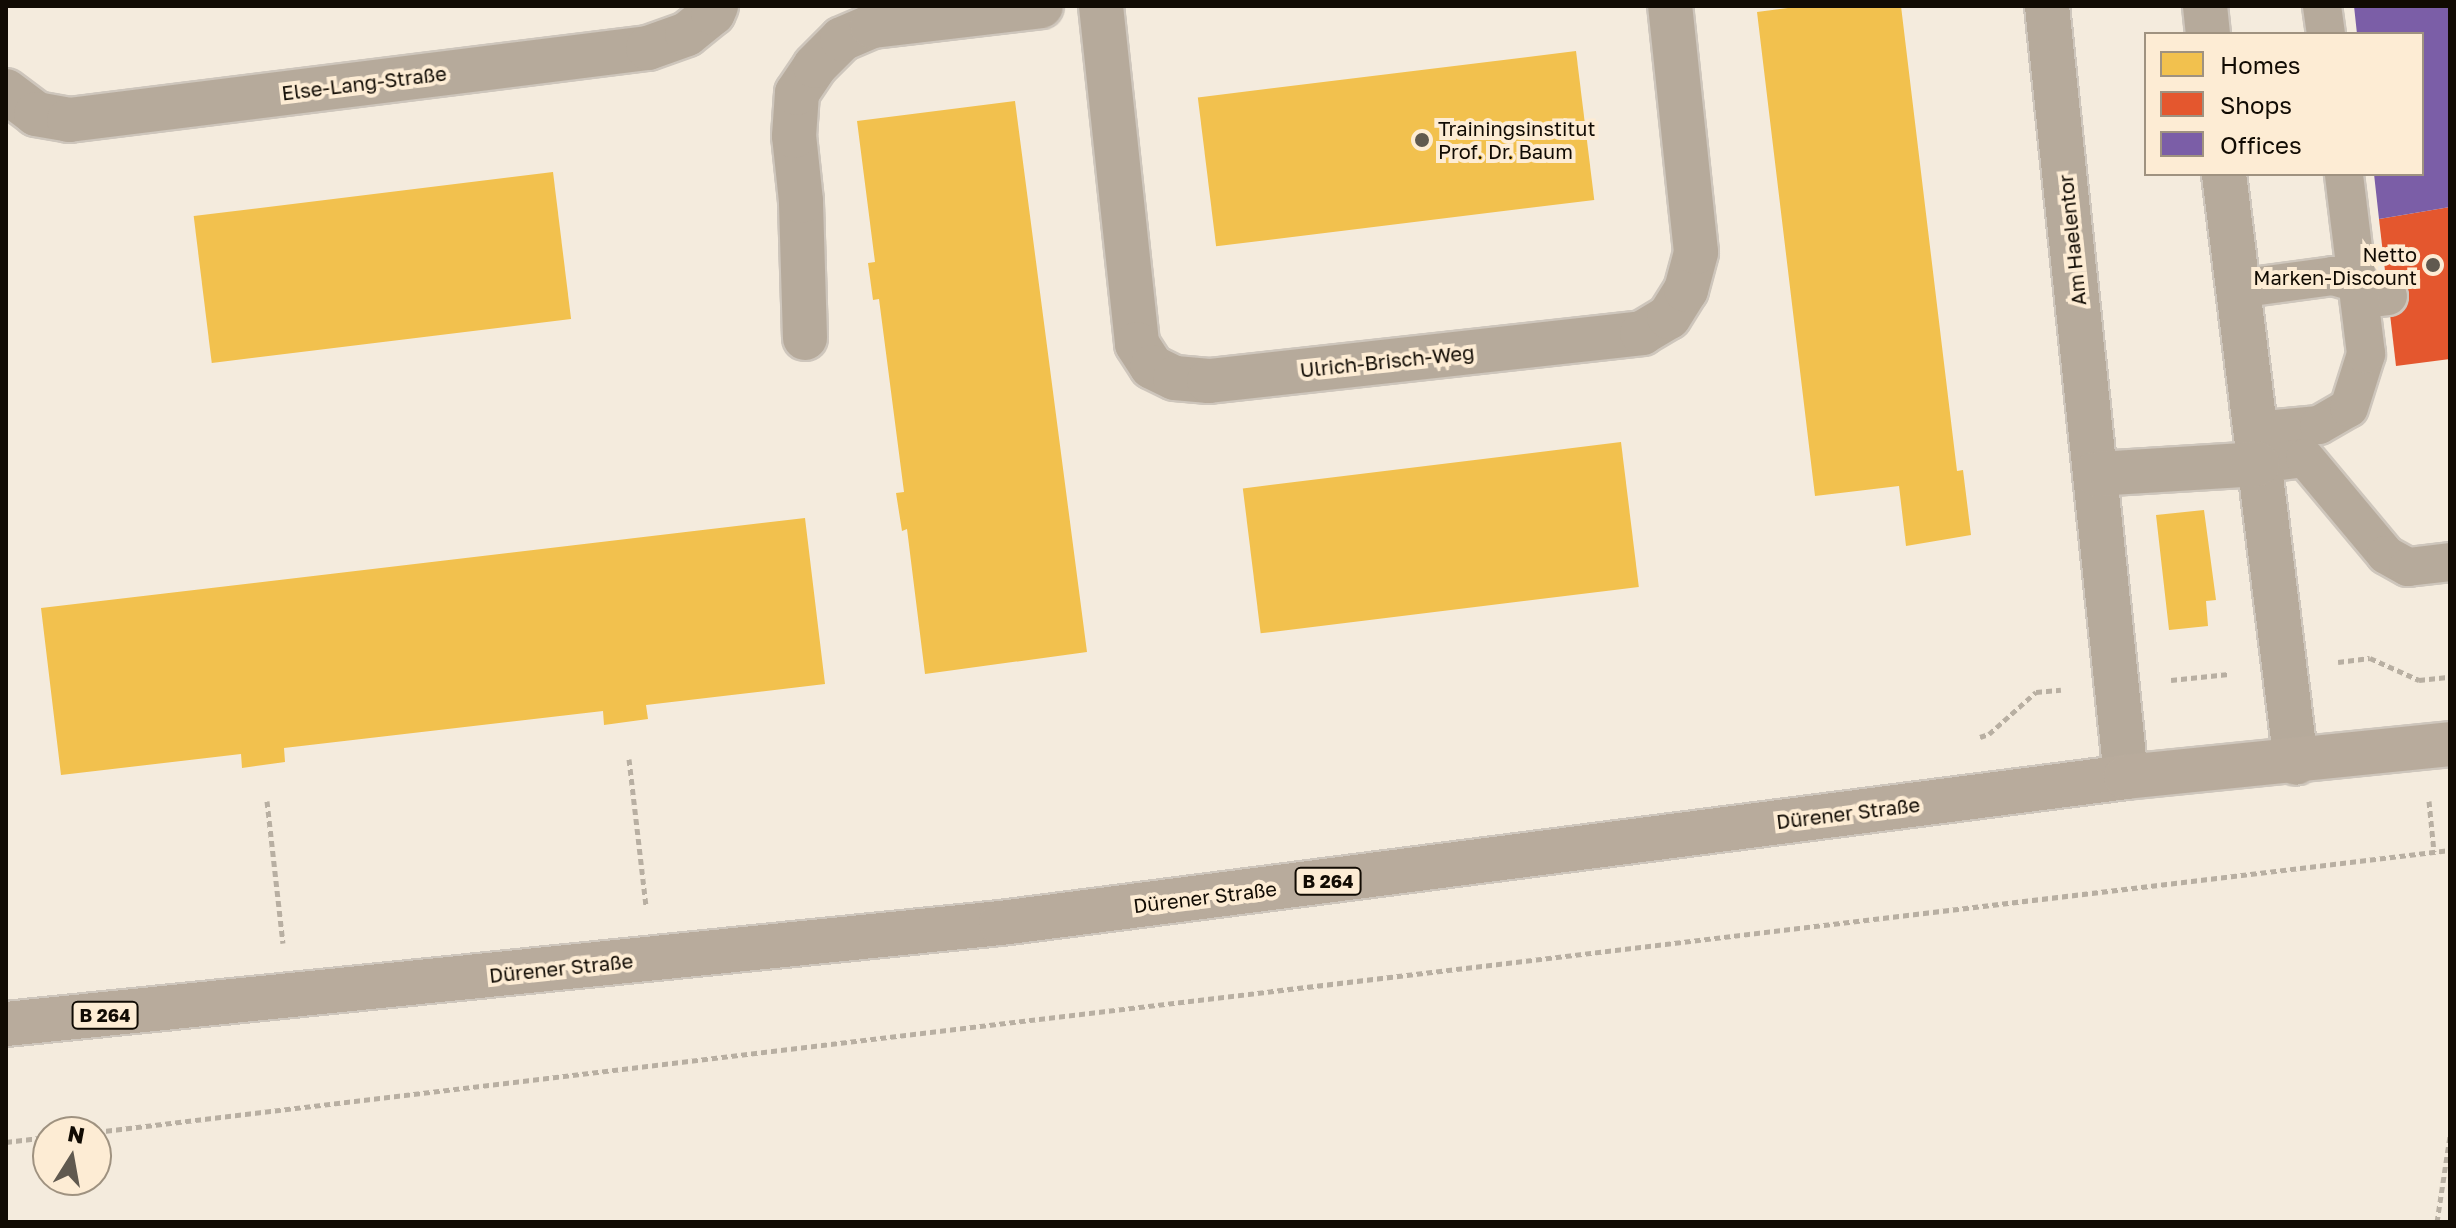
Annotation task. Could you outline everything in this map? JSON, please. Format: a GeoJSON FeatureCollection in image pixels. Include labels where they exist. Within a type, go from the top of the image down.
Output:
{"type":"FeatureCollection","features":[{"type":"Feature","properties":{"kind":"main road","name":"Dürener Straße"},"geometry":{"type":"LineString","coordinates":[[6,1024],[1001,923],[2126,777],[2296,763],[2450,744]]}},
{"type":"Feature","properties":{"kind":"street","name":"Else-Lang-Straße"},"geometry":{"type":"LineString","coordinates":[[6,91],[36,114],[69,120],[648,48],[687,34],[713,13],[716,6]]}},
{"type":"Feature","properties":{"kind":"street"},"geometry":{"type":"LineString","coordinates":[[805,338],[801,201],[794,136],[797,93],[815,66],[842,39],[872,26],[1041,6]]}},
{"type":"Feature","properties":{"kind":"street","name":"Ulrich-Brisch-Weg"},"geometry":{"type":"LineString","coordinates":[[1101,6],[1137,344],[1152,367],[1175,378],[1209,381],[1642,333],[1669,317],[1686,290],[1696,252],[1670,6]]}},
{"type":"Feature","properties":{"kind":"street","name":"Am Haelentor"},"geometry":{"type":"LineString","coordinates":[[2047,6],[2126,777]]}},
{"type":"Feature","properties":{"kind":"street"},"geometry":{"type":"LineString","coordinates":[[2205,6],[2208,32]]}},
{"type":"Feature","properties":{"kind":"street"},"geometry":{"type":"LineString","coordinates":[[2224,176],[2296,763]]}},
{"type":"Feature","properties":{"kind":"street"},"geometry":{"type":"LineString","coordinates":[[2096,474],[2256,447]]}},
{"type":"Feature","properties":{"kind":"lane"},"geometry":{"type":"LineString","coordinates":[[2322,6],[2326,32]]}},
{"type":"Feature","properties":{"kind":"lane"},"geometry":{"type":"LineString","coordinates":[[2256,447],[2319,425],[2349,408],[2366,354],[2373,289],[2345,176]]}},
{"type":"Feature","properties":{"kind":"lane"},"geometry":{"type":"LineString","coordinates":[[2237,289],[2333,276],[2373,289]]}},
{"type":"Feature","properties":{"kind":"lane"},"geometry":{"type":"LineString","coordinates":[[2256,447],[2305,458],[2386,555],[2408,567],[2450,562]]}},
{"type":"Feature","properties":{"kind":"path"},"geometry":{"type":"LineString","coordinates":[[1975,738],[1989,734],[2036,692],[2370,658],[2419,680],[2450,677]]}},
{"type":"Feature","properties":{"kind":"path"},"geometry":{"type":"LineString","coordinates":[[629,759],[646,905]]}},
{"type":"Feature","properties":{"kind":"path"},"geometry":{"type":"LineString","coordinates":[[267,801],[283,946]]}},
{"type":"Feature","properties":{"kind":"path"},"geometry":{"type":"LineString","coordinates":[[112,1130],[2450,850]]}},
{"type":"Feature","properties":{"kind":"path"},"geometry":{"type":"LineString","coordinates":[[631,907],[662,904]]}},
{"type":"Feature","properties":{"kind":"path"},"geometry":{"type":"LineString","coordinates":[[267,948],[299,944]]}},
{"type":"Feature","properties":{"kind":"path"},"geometry":{"type":"LineString","coordinates":[[2437,1222],[2450,1136]]}},
{"type":"Feature","properties":{"kind":"path"},"geometry":{"type":"LineString","coordinates":[[6,1142],[32,1139]]}},
{"type":"Feature","properties":{"kind":"building: Homes"},"geometry":{"type":"Polygon","coordinates":[[[1804,6],[1901,6],[1957,471],[1963,470],[1971,535],[1906,546],[1899,486],[1815,496],[1757,12],[1804,6]]]}},
{"type":"Feature","properties":{"kind":"building: Homes"},"geometry":{"type":"Polygon","coordinates":[[[1576,51],[1594,200],[1216,246],[1198,97],[1576,51]]]}},
{"type":"Feature","properties":{"kind":"building: Homes"},"geometry":{"type":"Polygon","coordinates":[[[1015,101],[1087,652],[925,674],[907,529],[902,531],[896,493],[904,492],[879,299],[873,300],[868,263],[875,262],[857,121],[1015,101]]]}},
{"type":"Feature","properties":{"kind":"building: Homes"},"geometry":{"type":"Polygon","coordinates":[[[553,172],[571,319],[212,363],[194,216],[553,172]]]}},
{"type":"Feature","properties":{"kind":"building: Homes"},"geometry":{"type":"Polygon","coordinates":[[[1621,442],[1639,587],[1261,633],[1243,488],[1621,442]]]}},
{"type":"Feature","properties":{"kind":"building: Homes"},"geometry":{"type":"Polygon","coordinates":[[[2204,510],[2216,600],[2206,601],[2208,626],[2169,630],[2156,515],[2204,510]]]}},
{"type":"Feature","properties":{"kind":"building: Homes"},"geometry":{"type":"Polygon","coordinates":[[[805,518],[825,684],[646,705],[648,719],[604,725],[603,711],[284,748],[285,762],[242,768],[241,754],[61,775],[41,608],[805,518]]]}},
{"type":"Feature","properties":{"kind":"building: Shops"},"geometry":{"type":"Polygon","coordinates":[[[2450,207],[2450,359],[2396,366],[2379,219],[2450,207]]]}},
{"type":"Feature","properties":{"kind":"building: Offices"},"geometry":{"type":"Polygon","coordinates":[[[2354,6],[2450,6],[2450,207],[2379,219],[2374,176],[2424,176],[2424,32],[2357,32],[2354,6]]]}},
{"type":"Feature","properties":{"kind":"place","name":"Trainingsinstitut Prof. Dr. Baum"},"geometry":{"type":"Point","coordinates":[1422,140]}},
{"type":"Feature","properties":{"kind":"place","name":"Netto Marken-Discount"},"geometry":{"type":"Point","coordinates":[2433,265]}}]}
